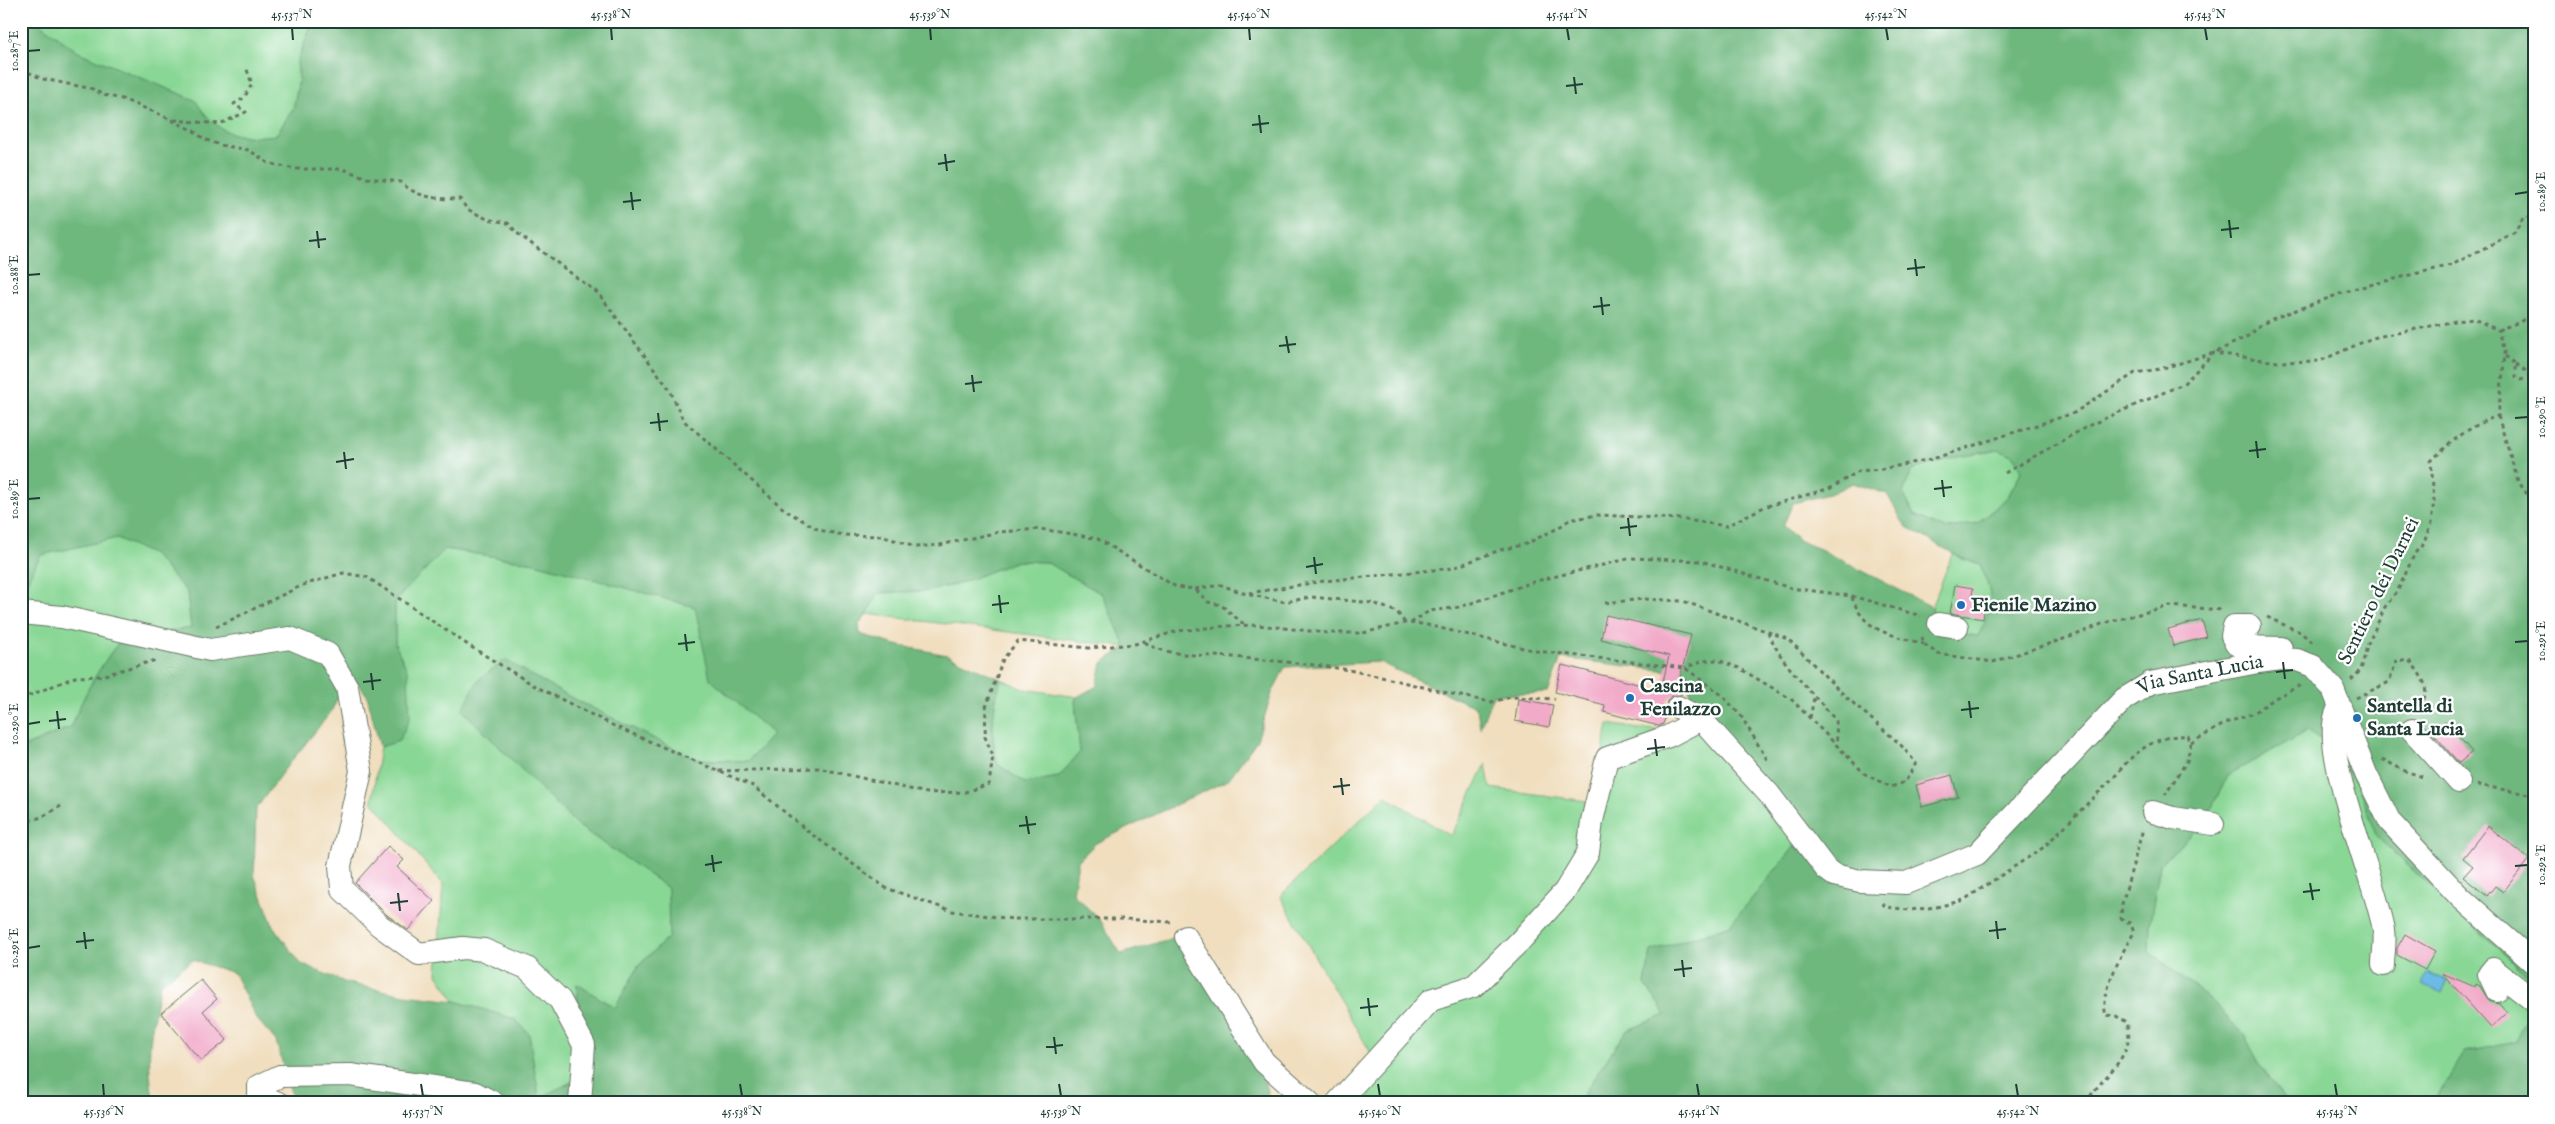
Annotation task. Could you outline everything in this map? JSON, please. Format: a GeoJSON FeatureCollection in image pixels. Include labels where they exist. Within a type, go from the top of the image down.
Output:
{"type":"FeatureCollection","features":[{"type":"Feature","properties":{"kind":"street"},"geometry":{"type":"LineString","coordinates":[[21,613],[62,617],[210,650],[290,638],[328,654],[348,687],[361,771],[340,866],[342,889],[379,925],[420,954],[462,948],[484,950],[527,968],[560,1000],[584,1045],[580,1103]]}},
{"type":"Feature","properties":{"kind":"street"},"geometry":{"type":"LineString","coordinates":[[2258,621],[2234,626],[2232,636],[2236,644],[2245,648],[2284,648],[2290,652],[2294,660]]}},
{"type":"Feature","properties":{"kind":"street","name":"Via Santa Lucia"},"geometry":{"type":"LineString","coordinates":[[1853,880],[1906,883],[1977,854],[2124,699],[2150,684],[2258,662],[2294,660],[2312,666],[2322,675],[2338,702],[2366,774],[2390,822],[2460,897],[2534,963]]}},
{"type":"Feature","properties":{"kind":"street"},"geometry":{"type":"LineString","coordinates":[[2338,702],[2334,724],[2337,769],[2379,907],[2384,932],[2383,965]]}},
{"type":"Feature","properties":{"kind":"street"},"geometry":{"type":"LineString","coordinates":[[1678,707],[1701,719],[1769,794],[1826,870],[1853,880]]}},
{"type":"Feature","properties":{"kind":"street"},"geometry":{"type":"LineString","coordinates":[[1337,1103],[1431,1000],[1474,986],[1520,941],[1565,890],[1588,853],[1592,821],[1607,758],[1668,736],[1701,719]]}},
{"type":"Feature","properties":{"kind":"street"},"geometry":{"type":"LineString","coordinates":[[2412,730],[2459,782]]}},
{"type":"Feature","properties":{"kind":"street"},"geometry":{"type":"LineString","coordinates":[[2153,812],[2173,818],[2213,824]]}},
{"type":"Feature","properties":{"kind":"street"},"geometry":{"type":"LineString","coordinates":[[1186,937],[1264,1062],[1310,1103]]}},
{"type":"Feature","properties":{"kind":"street"},"geometry":{"type":"LineString","coordinates":[[2497,991],[2489,974],[2493,969],[2534,1001]]}},
{"type":"Feature","properties":{"kind":"street"},"geometry":{"type":"LineString","coordinates":[[278,1103],[259,1095],[259,1086],[280,1076],[350,1075],[475,1093],[494,1103]]}},
{"type":"Feature","properties":{"kind":"path"},"geometry":{"type":"LineString","coordinates":[[173,120],[220,124],[246,112],[234,104],[244,98],[252,84],[246,66]]}},
{"type":"Feature","properties":{"kind":"path"},"geometry":{"type":"LineString","coordinates":[[21,69],[44,79],[93,89],[173,120],[204,139],[220,145],[249,150],[268,163],[295,170],[343,169],[367,178],[401,182],[409,190],[424,196],[460,199],[468,209],[487,219],[508,224],[599,294],[670,390],[683,420],[785,510],[819,530],[843,534],[882,536],[915,547],[999,532],[1040,529],[1072,534],[1098,539],[1176,587],[1195,589],[1221,585],[1246,594],[1285,602],[1312,597],[1373,604],[1397,612],[1405,623]]}},
{"type":"Feature","properties":{"kind":"path"},"geometry":{"type":"LineString","coordinates":[[1246,594],[1324,581],[1453,568],[1500,550],[1526,544],[1558,528],[1569,520],[1597,515],[1680,519],[1726,526],[1764,507],[1831,488],[1859,471],[1882,469],[1932,458],[2074,413],[2135,373],[2160,369],[2214,353],[2250,335],[2259,326],[2272,319],[2353,290],[2452,265],[2515,232],[2524,218],[2534,217]]}},
{"type":"Feature","properties":{"kind":"path"},"geometry":{"type":"LineString","coordinates":[[2214,353],[2278,362],[2320,361],[2372,338],[2474,319],[2498,330],[2520,322],[2534,312]]}},
{"type":"Feature","properties":{"kind":"path"},"geometry":{"type":"LineString","coordinates":[[2498,330],[2505,355],[2498,416],[2518,481],[2534,504]]}},
{"type":"Feature","properties":{"kind":"path"},"geometry":{"type":"LineString","coordinates":[[2005,473],[2090,425],[2183,384],[2214,353]]}},
{"type":"Feature","properties":{"kind":"path"},"geometry":{"type":"LineString","coordinates":[[2505,355],[2526,371],[2534,382]]}},
{"type":"Feature","properties":{"kind":"path"},"geometry":{"type":"LineString","coordinates":[[2516,364],[2516,378],[2520,380],[2530,378]]}},
{"type":"Feature","properties":{"kind":"path","name":"Sentiero dei Darnei"},"geometry":{"type":"LineString","coordinates":[[2338,702],[2360,670],[2367,646],[2385,607],[2398,590],[2415,553],[2424,543],[2431,523],[2434,501],[2431,461],[2470,430],[2498,416]]}},
{"type":"Feature","properties":{"kind":"path"},"geometry":{"type":"LineString","coordinates":[[1410,623],[1429,611],[1460,607],[1536,580],[1632,558],[1701,561],[1791,588],[1852,596],[1918,614],[1934,627]]}},
{"type":"Feature","properties":{"kind":"path"},"geometry":{"type":"LineString","coordinates":[[212,629],[303,585],[343,574],[366,577],[468,645],[535,686],[614,726],[753,786],[810,833],[886,888],[952,912],[1012,919],[1125,919],[1174,922],[1186,937]]}},
{"type":"Feature","properties":{"kind":"path"},"geometry":{"type":"LineString","coordinates":[[1195,589],[1208,602],[1221,605],[1246,626]]}},
{"type":"Feature","properties":{"kind":"path"},"geometry":{"type":"LineString","coordinates":[[1852,596],[1857,611],[1865,622],[1880,631],[1924,644],[1938,654],[1993,662],[2076,635],[2104,623],[2170,606],[2227,610]]}},
{"type":"Feature","properties":{"kind":"path"},"geometry":{"type":"LineString","coordinates":[[719,771],[818,768],[927,793],[965,792],[989,784],[992,756],[985,737],[986,707],[1003,659],[1018,640],[1089,648],[1144,641],[1177,631],[1246,626],[1327,633],[1363,633],[1405,623],[1485,637],[1509,646],[1536,651],[1685,668],[1702,661],[1718,660],[1739,668],[1791,699],[1866,774],[1891,788],[1905,782],[1916,763],[1900,744],[1845,696],[1788,639],[1683,601],[1644,599],[1605,603]]}},
{"type":"Feature","properties":{"kind":"path"},"geometry":{"type":"LineString","coordinates":[[1918,614],[1934,627]]}},
{"type":"Feature","properties":{"kind":"path"},"geometry":{"type":"LineString","coordinates":[[2258,621],[2300,632],[2314,645]]}},
{"type":"Feature","properties":{"kind":"path"},"geometry":{"type":"LineString","coordinates":[[1924,644],[1934,627]]}},
{"type":"Feature","properties":{"kind":"path"},"geometry":{"type":"LineString","coordinates":[[1767,632],[1774,646],[1796,678],[1836,721],[1837,744]]}},
{"type":"Feature","properties":{"kind":"path"},"geometry":{"type":"LineString","coordinates":[[1144,641],[1151,647],[1170,652],[1261,661],[1292,662],[1344,670],[1491,702],[1511,698],[1555,699]]}},
{"type":"Feature","properties":{"kind":"path"},"geometry":{"type":"LineString","coordinates":[[2338,702],[2389,682],[2397,660],[2411,662],[2425,681],[2425,701],[2412,716],[2412,730]]}},
{"type":"Feature","properties":{"kind":"path"},"geometry":{"type":"LineString","coordinates":[[1685,668],[1722,695],[1735,709],[1770,764]]}},
{"type":"Feature","properties":{"kind":"path"},"geometry":{"type":"LineString","coordinates":[[21,699],[75,677],[102,676],[124,671]]}},
{"type":"Feature","properties":{"kind":"path"},"geometry":{"type":"LineString","coordinates":[[2192,743],[2226,723],[2254,713],[2275,698],[2322,675]]}},
{"type":"Feature","properties":{"kind":"path"},"geometry":{"type":"LineString","coordinates":[[1810,718],[1814,697]]}},
{"type":"Feature","properties":{"kind":"path"},"geometry":{"type":"LineString","coordinates":[[1853,880],[1886,907],[1909,910],[1937,907],[1964,900],[2044,847],[2117,774],[2127,760],[2143,747],[2175,735],[2188,736],[2192,743],[2187,762],[2145,823],[2122,904],[2122,918],[2132,924],[2134,933],[2108,986],[2103,1007],[2106,1015],[2116,1016],[2127,1022],[2130,1040],[2117,1065],[2086,1103]]}},
{"type":"Feature","properties":{"kind":"path"},"geometry":{"type":"LineString","coordinates":[[21,823],[42,817],[61,806]]}},
{"type":"Feature","properties":{"kind":"green space"},"geometry":{"type":"Polygon","coordinates":[[[21,21],[36,21],[78,52],[195,100],[211,121],[229,132],[239,135],[262,136],[276,135],[293,109],[299,80],[297,62],[313,21],[2534,21],[2534,981],[2377,837],[2359,786],[2326,744],[2309,730],[2228,775],[2204,823],[2160,864],[2150,922],[2149,951],[2212,1002],[2244,1035],[2265,1074],[2287,1103],[1585,1103],[1584,1093],[1626,1031],[1666,1015],[1645,984],[1651,951],[1729,926],[1800,840],[1726,743],[1685,721],[1691,683],[1686,673],[1561,658],[1548,693],[1493,695],[1480,728],[1477,708],[1379,662],[1285,667],[1272,693],[1257,740],[1228,780],[1096,843],[1078,861],[1073,894],[1100,920],[1121,954],[1179,936],[1258,1058],[1270,1103],[294,1103],[276,1041],[256,1018],[234,973],[192,960],[160,984],[150,1043],[151,1086],[154,1103],[21,1103],[21,748],[71,727],[95,677],[127,632],[156,633],[191,628],[187,592],[154,555],[117,538],[41,555],[21,592],[21,21]],[[1999,449],[1957,456],[1912,470],[1903,493],[1914,515],[1945,529],[1978,523],[2008,497],[2022,470],[2013,456],[1999,449]],[[1853,483],[1832,493],[1793,503],[1783,526],[1800,541],[1820,549],[1932,607],[1935,630],[1978,636],[1987,617],[1990,601],[1988,585],[1980,565],[1963,559],[1905,526],[1887,494],[1853,483]],[[445,549],[395,601],[395,644],[408,672],[410,718],[399,741],[380,747],[367,695],[349,673],[331,712],[281,774],[256,809],[254,875],[273,926],[301,964],[347,983],[405,995],[455,1001],[515,1019],[529,1034],[539,1098],[582,1077],[577,984],[615,1008],[639,965],[669,937],[668,888],[576,824],[462,710],[478,680],[505,660],[566,695],[695,759],[748,761],[773,734],[710,679],[695,607],[535,563],[445,549]],[[1017,561],[958,584],[926,591],[878,593],[867,614],[859,624],[860,634],[896,645],[947,655],[1001,679],[993,722],[995,754],[998,765],[1025,783],[1059,777],[1080,752],[1075,701],[1077,697],[1097,686],[1102,663],[1126,647],[1102,594],[1046,562],[1017,561]]]}},
{"type":"Feature","properties":{"kind":"green space"},"geometry":{"type":"Polygon","coordinates":[[[36,21],[313,21],[297,62],[299,80],[293,109],[276,135],[250,136],[229,132],[220,127],[211,121],[195,100],[78,52],[36,21]]]}},
{"type":"Feature","properties":{"kind":"green space"},"geometry":{"type":"Polygon","coordinates":[[[1999,449],[2013,456],[2022,470],[2008,497],[1978,523],[1944,529],[1914,515],[1903,493],[1911,470],[1957,456],[1999,449]]]}},
{"type":"Feature","properties":{"kind":"green space"},"geometry":{"type":"Polygon","coordinates":[[[117,538],[154,555],[187,592],[191,629],[156,633],[127,632],[95,677],[71,727],[21,748],[21,592],[41,555],[117,538]]]}},
{"type":"Feature","properties":{"kind":"green space"},"geometry":{"type":"Polygon","coordinates":[[[444,549],[535,563],[696,607],[711,679],[774,734],[748,761],[695,759],[566,695],[505,661],[462,710],[576,824],[668,888],[669,937],[639,965],[615,1008],[577,984],[582,1077],[539,1098],[529,1034],[514,1019],[455,1001],[437,974],[443,884],[372,801],[380,747],[399,741],[408,672],[395,644],[395,601],[444,549]]]}},
{"type":"Feature","properties":{"kind":"green space"},"geometry":{"type":"Polygon","coordinates":[[[1953,552],[1963,559],[1980,565],[1988,585],[1990,593],[1989,609],[1978,636],[1935,630],[1932,607],[1953,552]]]}},
{"type":"Feature","properties":{"kind":"green space"},"geometry":{"type":"Polygon","coordinates":[[[1017,561],[1046,562],[1102,594],[1126,647],[867,614],[877,593],[926,591],[958,584],[1017,561]]]}},
{"type":"Feature","properties":{"kind":"green space"},"geometry":{"type":"Polygon","coordinates":[[[1001,679],[1024,689],[1077,697],[1075,701],[1080,752],[1059,777],[1025,783],[998,765],[995,754],[993,722],[1001,679]]]}},
{"type":"Feature","properties":{"kind":"green space"},"geometry":{"type":"Polygon","coordinates":[[[1685,721],[1726,743],[1801,840],[1729,926],[1651,951],[1645,984],[1666,1015],[1626,1031],[1584,1093],[1585,1103],[1338,1103],[1376,1062],[1280,896],[1385,796],[1451,836],[1486,764],[1490,788],[1594,802],[1608,724],[1639,729],[1670,730],[1685,721]]]}},
{"type":"Feature","properties":{"kind":"green space"},"geometry":{"type":"Polygon","coordinates":[[[2309,730],[2326,744],[2359,786],[2377,837],[2534,981],[2534,1001],[2516,1043],[2465,1052],[2433,1103],[2287,1103],[2265,1074],[2244,1035],[2212,1002],[2149,951],[2150,922],[2160,864],[2204,823],[2228,775],[2309,730]]]}},
{"type":"Feature","properties":{"kind":"green space"},"geometry":{"type":"Polygon","coordinates":[[[2534,1001],[2534,1103],[2433,1103],[2465,1052],[2516,1042],[2534,1001]]]}},
{"type":"Feature","properties":{"kind":"water"},"geometry":{"type":"Polygon","coordinates":[[[2428,972],[2448,981],[2442,993],[2423,984],[2428,972]]]}},
{"type":"Feature","properties":{"kind":"building","name":"Fienile Mazino"},"geometry":{"type":"Polygon","coordinates":[[[1955,585],[1973,588],[1972,596],[1986,598],[1983,619],[1950,613],[1955,585]]]}},
{"type":"Feature","properties":{"kind":"building","name":"Cascina Fenilazzo"},"geometry":{"type":"Polygon","coordinates":[[[1606,615],[1691,635],[1680,678],[1685,679],[1681,695],[1671,696],[1667,701],[1667,713],[1663,724],[1659,726],[1604,712],[1605,705],[1555,692],[1562,665],[1661,690],[1669,656],[1601,639],[1606,615]]]}},
{"type":"Feature","properties":{"kind":"building"},"geometry":{"type":"Polygon","coordinates":[[[2202,620],[2207,637],[2173,646],[2168,629],[2202,620]]]}},
{"type":"Feature","properties":{"kind":"building"},"geometry":{"type":"Polygon","coordinates":[[[1518,699],[1553,705],[1549,727],[1515,721],[1518,699]]]}},
{"type":"Feature","properties":{"kind":"building"},"geometry":{"type":"Polygon","coordinates":[[[2445,721],[2472,752],[2459,763],[2432,732],[2445,721]]]}},
{"type":"Feature","properties":{"kind":"building"},"geometry":{"type":"Polygon","coordinates":[[[1952,775],[1958,797],[1922,807],[1916,785],[1952,775]]]}},
{"type":"Feature","properties":{"kind":"building"},"geometry":{"type":"Polygon","coordinates":[[[2488,826],[2529,859],[2503,892],[2495,886],[2487,896],[2463,877],[2473,866],[2463,858],[2488,826]]]}},
{"type":"Feature","properties":{"kind":"building"},"geometry":{"type":"Polygon","coordinates":[[[388,846],[404,860],[397,867],[434,901],[408,930],[387,915],[355,883],[388,846]]]}},
{"type":"Feature","properties":{"kind":"building"},"geometry":{"type":"Polygon","coordinates":[[[2405,934],[2435,951],[2425,970],[2397,955],[2397,948],[2405,934]]]}},
{"type":"Feature","properties":{"kind":"building"},"geometry":{"type":"Polygon","coordinates":[[[2442,973],[2475,987],[2476,984],[2480,986],[2489,1001],[2499,1004],[2507,1013],[2491,1028],[2442,973]]]}},
{"type":"Feature","properties":{"kind":"building"},"geometry":{"type":"Polygon","coordinates":[[[201,980],[217,999],[203,1011],[227,1040],[201,1061],[161,1013],[201,980]]]}},
{"type":"Feature","properties":{"kind":"place","name":"Fienile Mazino"},"geometry":{"type":"Point","coordinates":[1961,605]}},
{"type":"Feature","properties":{"kind":"place","name":"Cascina Fenilazzo"},"geometry":{"type":"Point","coordinates":[1630,698]}},
{"type":"Feature","properties":{"kind":"place","name":"Santella di Santa Lucia"},"geometry":{"type":"Point","coordinates":[2357,718]}}]}
